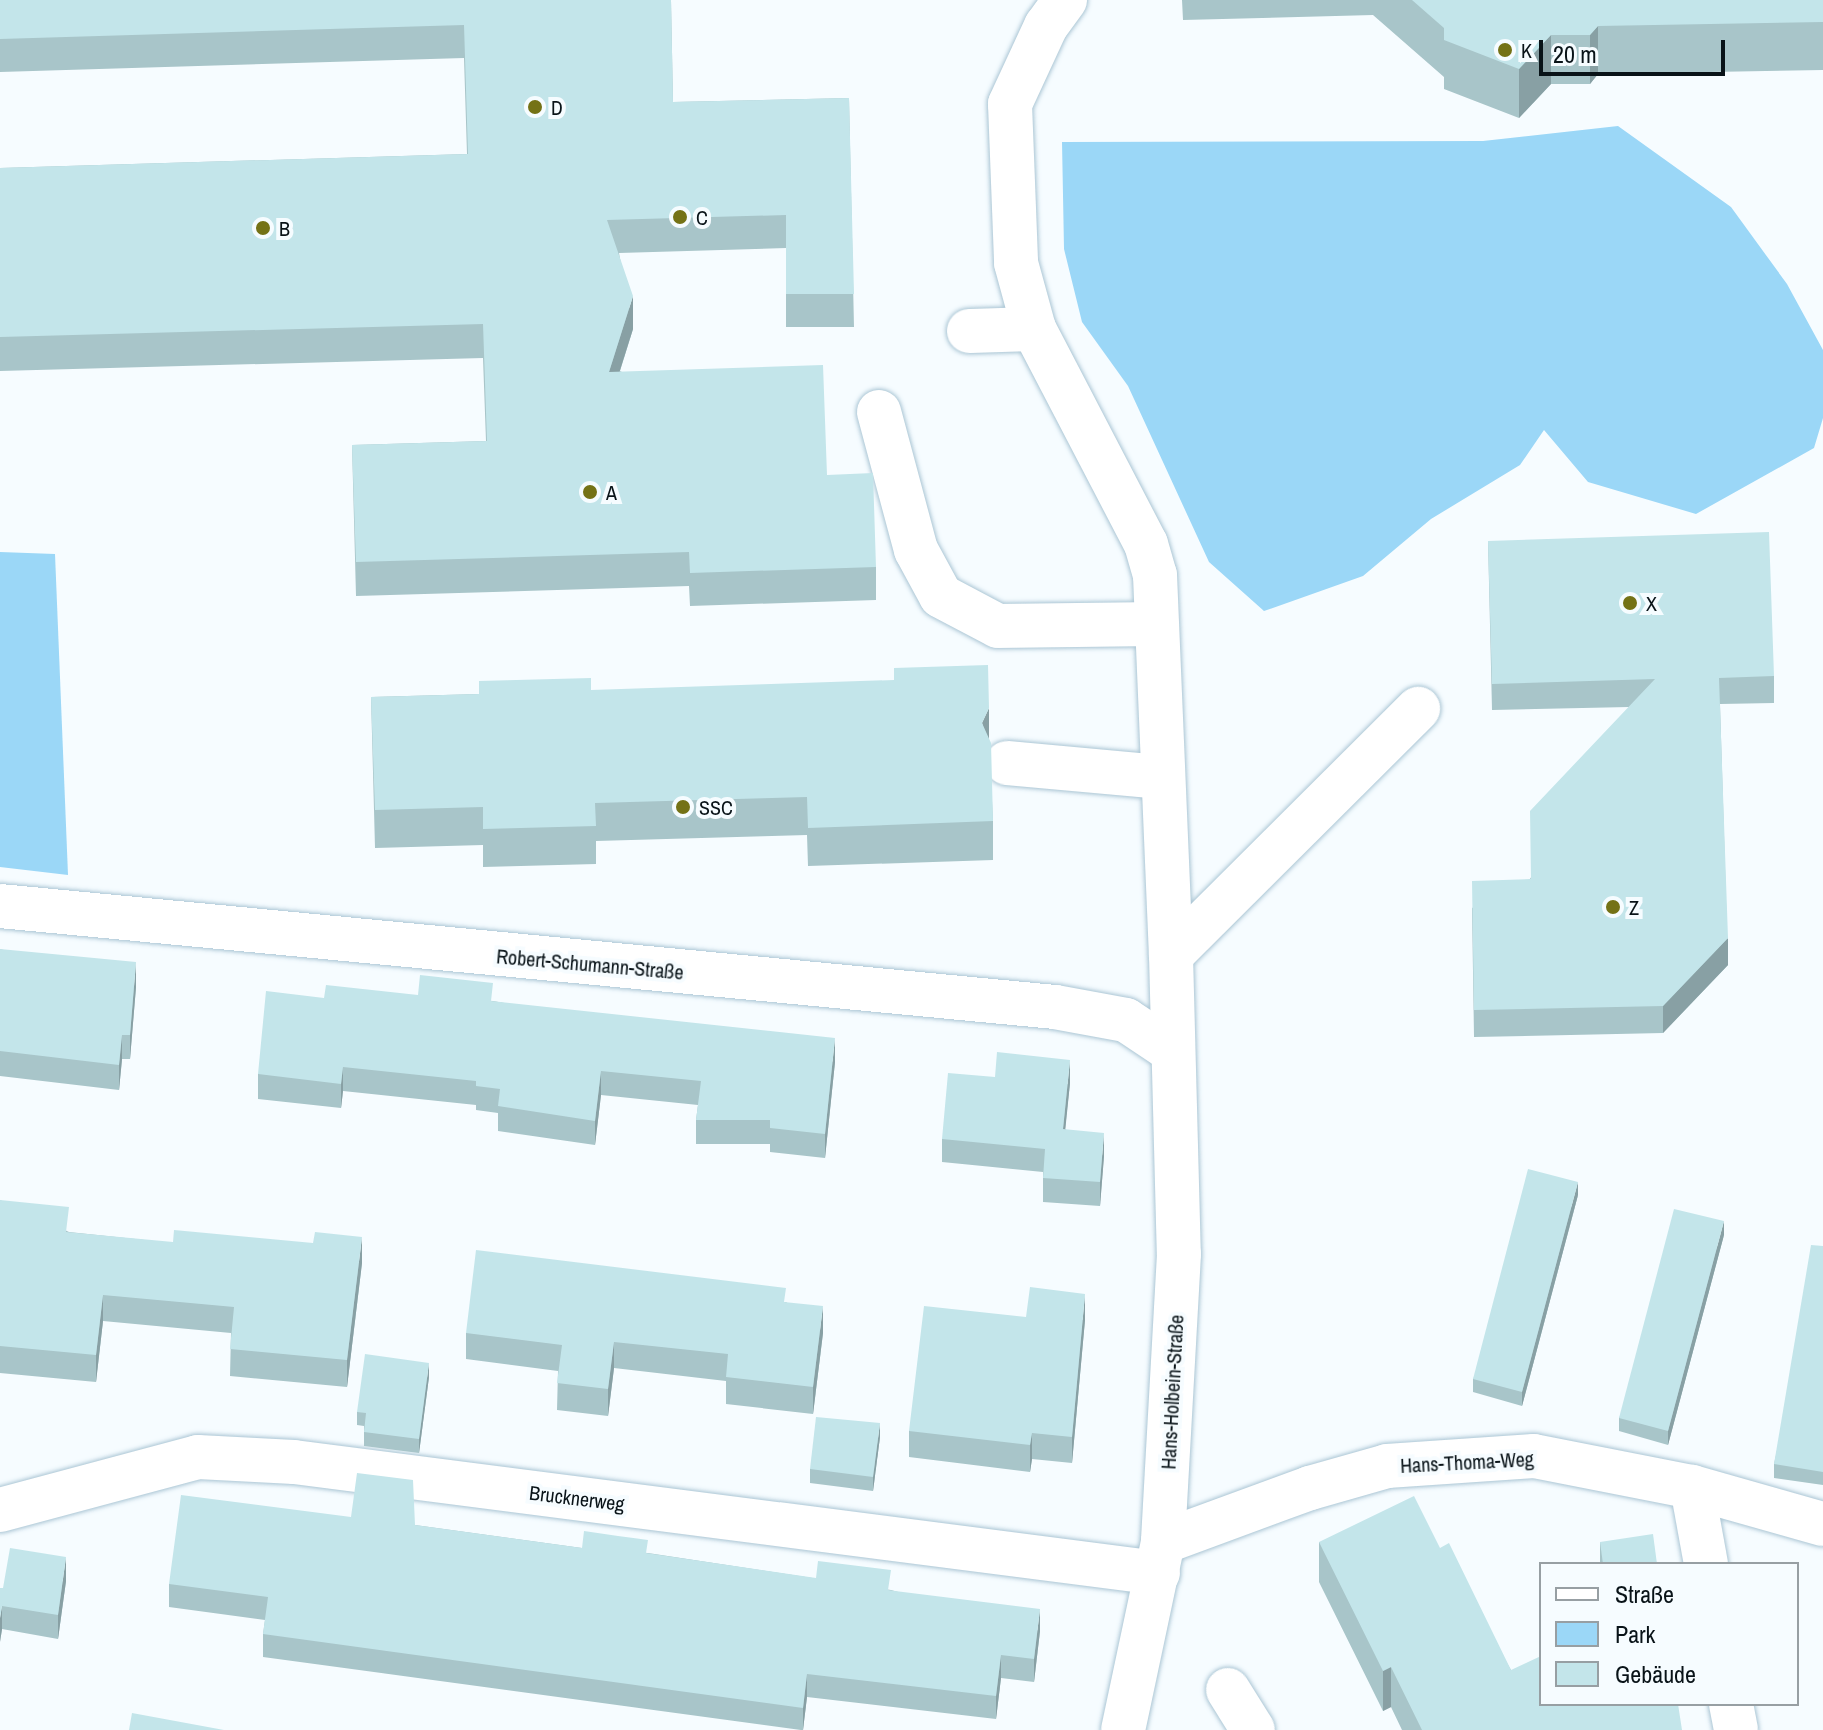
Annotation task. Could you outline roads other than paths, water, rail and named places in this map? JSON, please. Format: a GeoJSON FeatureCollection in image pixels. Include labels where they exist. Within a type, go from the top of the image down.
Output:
{"type":"FeatureCollection","features":[{"type":"Feature","properties":{"kind":"street","name":"Hans-Holbein-Straße"},"geometry":{"type":"LineString","coordinates":[[1065,0],[1046,26],[1010,104],[1016,263],[1034,329],[1146,544],[1155,575],[1171,955],[1171,1050],[1179,1254],[1161,1557],[1123,1730]]}},
{"type":"Feature","properties":{"kind":"street"},"geometry":{"type":"LineString","coordinates":[[969,331],[1034,329]]}},
{"type":"Feature","properties":{"kind":"street"},"geometry":{"type":"LineString","coordinates":[[879,412],[916,550],[941,596],[998,626],[1156,624]]}},
{"type":"Feature","properties":{"kind":"street"},"geometry":{"type":"LineString","coordinates":[[1171,955],[1418,709]]}},
{"type":"Feature","properties":{"kind":"street"},"geometry":{"type":"LineString","coordinates":[[1007,763],[1162,777]]}},
{"type":"Feature","properties":{"kind":"street","name":"Robert-Schumann-Straße"},"geometry":{"type":"LineString","coordinates":[[0,906],[1055,1007],[1126,1020],[1171,1050]]}},
{"type":"Feature","properties":{"kind":"street","name":"Hans-Thoma-Weg"},"geometry":{"type":"LineString","coordinates":[[1161,1557],[1310,1488],[1387,1466],[1534,1456],[1692,1487],[1823,1524]]}},
{"type":"Feature","properties":{"kind":"street","name":"Brucknerweg"},"geometry":{"type":"LineString","coordinates":[[0,1510],[198,1457],[267,1461],[1161,1557]]}},
{"type":"Feature","properties":{"kind":"street"},"geometry":{"type":"LineString","coordinates":[[1692,1487],[1706,1562]]}},
{"type":"Feature","properties":{"kind":"street"},"geometry":{"type":"LineString","coordinates":[[1228,1690],[1253,1730]]}},
{"type":"Feature","properties":{"kind":"street"},"geometry":{"type":"LineString","coordinates":[[1731,1706],[1736,1730]]}},
{"type":"Feature","properties":{"kind":"place","name":"K"},"geometry":{"type":"Point","coordinates":[1505,50]}},
{"type":"Feature","properties":{"kind":"place","name":"D"},"geometry":{"type":"Point","coordinates":[535,107]}},
{"type":"Feature","properties":{"kind":"place","name":"C"},"geometry":{"type":"Point","coordinates":[680,217]}},
{"type":"Feature","properties":{"kind":"place","name":"B"},"geometry":{"type":"Point","coordinates":[263,228]}},
{"type":"Feature","properties":{"kind":"place","name":"A"},"geometry":{"type":"Point","coordinates":[590,492]}},
{"type":"Feature","properties":{"kind":"place","name":"X"},"geometry":{"type":"Point","coordinates":[1630,603]}},
{"type":"Feature","properties":{"kind":"place","name":"SSC"},"geometry":{"type":"Point","coordinates":[683,807]}},
{"type":"Feature","properties":{"kind":"place","name":"Z"},"geometry":{"type":"Point","coordinates":[1613,907]}}]}
